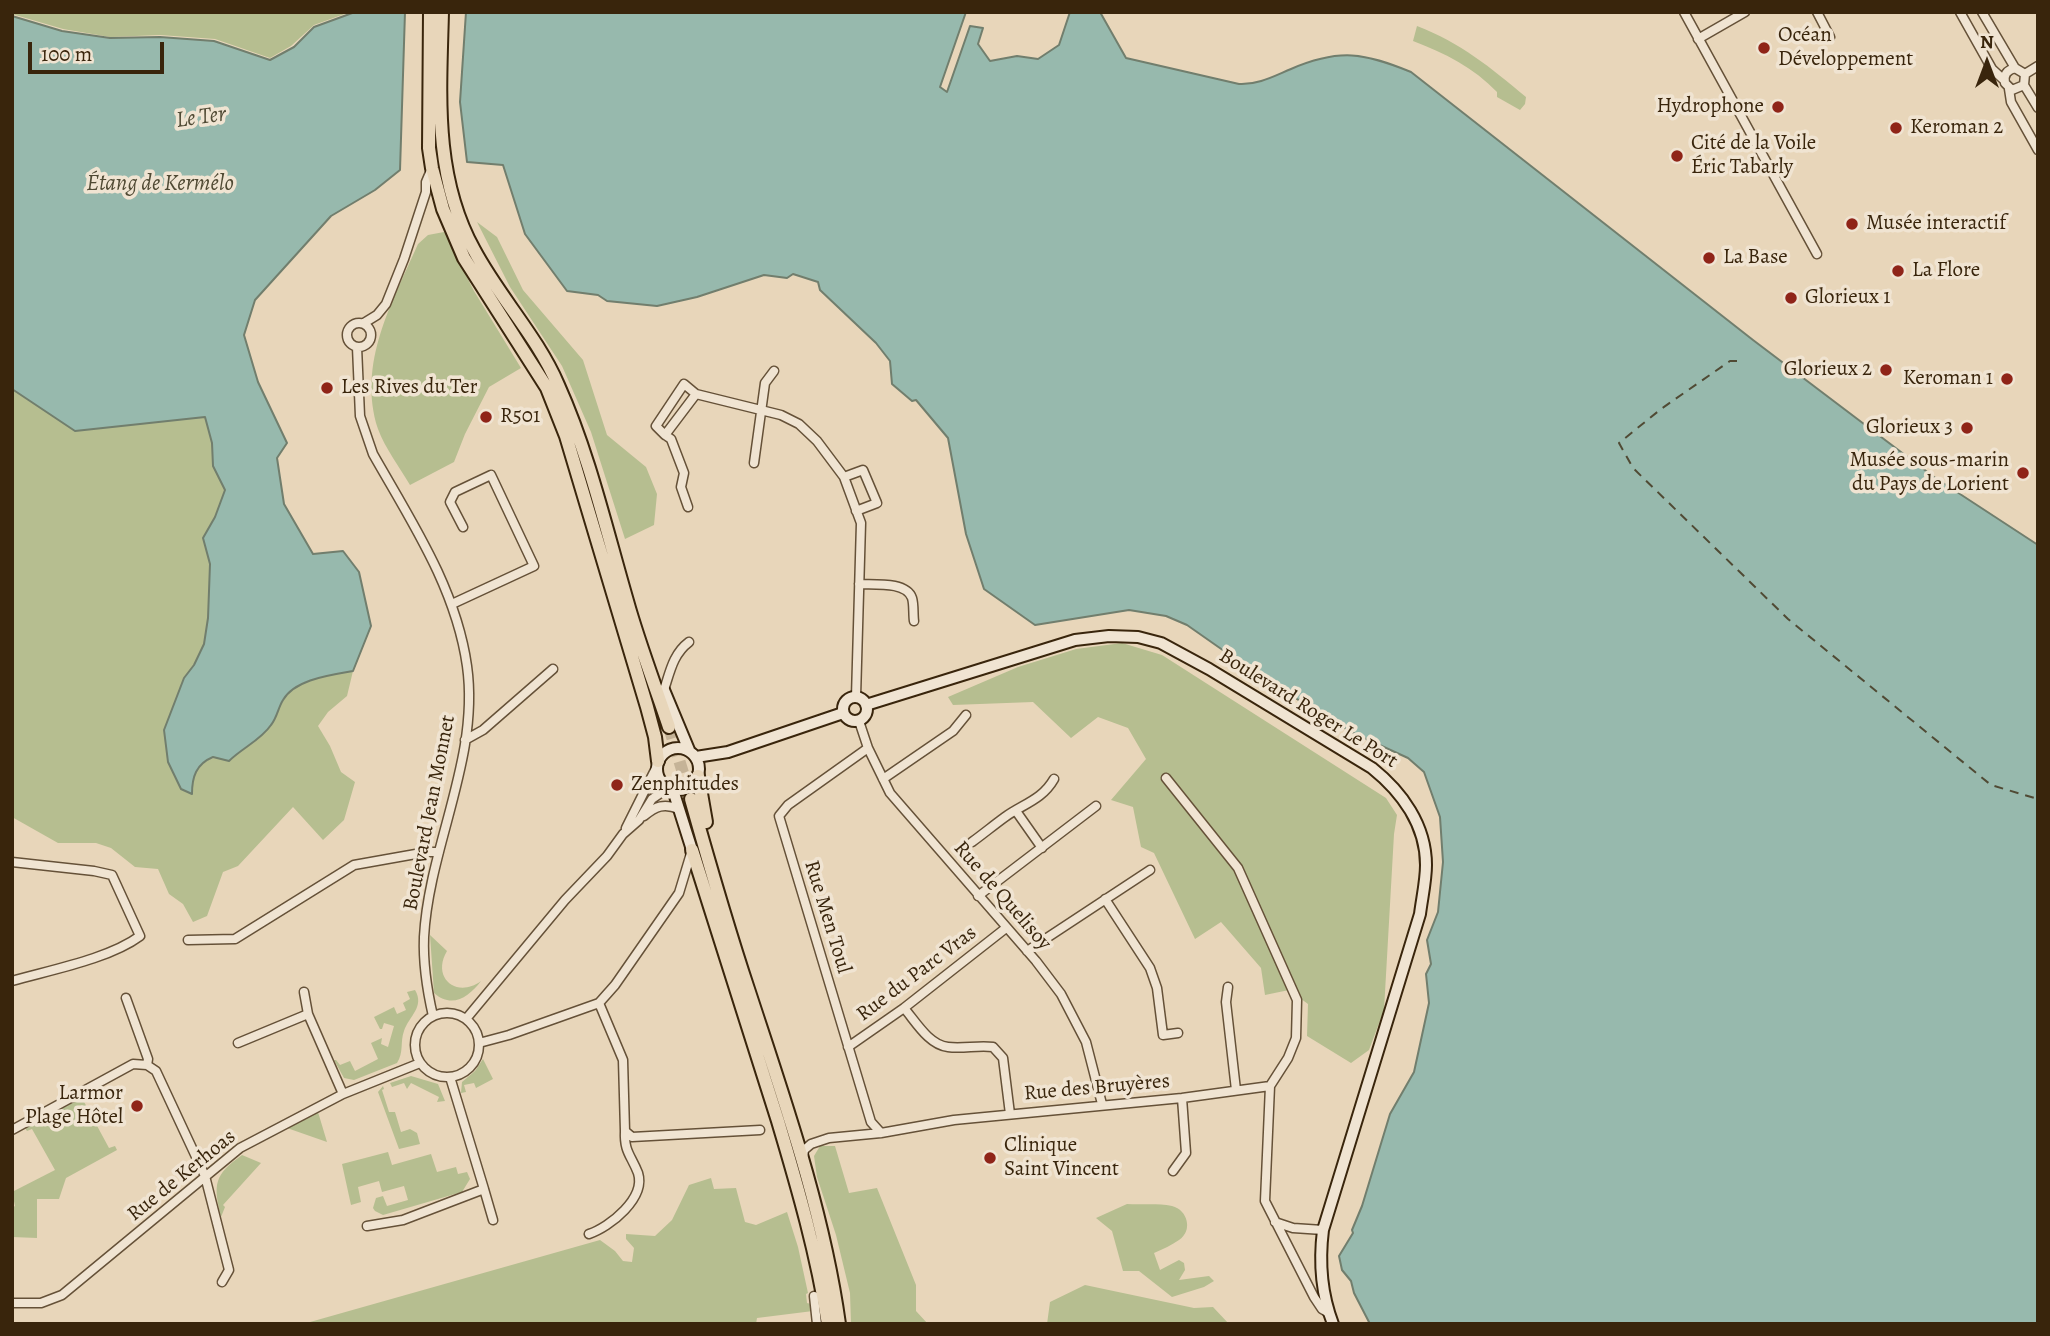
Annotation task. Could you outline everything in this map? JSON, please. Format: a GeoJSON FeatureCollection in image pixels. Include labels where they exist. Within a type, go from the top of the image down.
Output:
{"type":"FeatureCollection","features":[{"type":"Feature","properties":{"kind":"main road"},"geometry":{"type":"LineString","coordinates":[[430,12],[428,116],[438,167],[473,250],[535,344],[557,383],[576,433],[653,727],[657,764]]}},
{"type":"Feature","properties":{"kind":"main road"},"geometry":{"type":"LineString","coordinates":[[438,167],[442,12]]}},
{"type":"Feature","properties":{"kind":"main road"},"geometry":{"type":"LineString","coordinates":[[608,554],[664,690]]}},
{"type":"Feature","properties":{"kind":"main road"},"geometry":{"type":"LineString","coordinates":[[608,554],[622,605],[666,728]]}},
{"type":"Feature","properties":{"kind":"main road"},"geometry":{"type":"LineString","coordinates":[[698,776],[702,808],[820,1271],[828,1324]]}},
{"type":"Feature","properties":{"kind":"main road"},"geometry":{"type":"LineString","coordinates":[[685,803],[760,1043]]}},
{"type":"Feature","properties":{"kind":"main road"},"geometry":{"type":"LineString","coordinates":[[692,850],[802,1161],[824,1237],[839,1324]]}},
{"type":"Feature","properties":{"kind":"street"},"geometry":{"type":"LineString","coordinates":[[1684,12],[1817,254]]}},
{"type":"Feature","properties":{"kind":"street"},"geometry":{"type":"LineString","coordinates":[[1698,38],[1745,12]]}},
{"type":"Feature","properties":{"kind":"street"},"geometry":{"type":"LineString","coordinates":[[1817,12],[1830,37]]}},
{"type":"Feature","properties":{"kind":"street"},"geometry":{"type":"LineString","coordinates":[[1960,12],[1992,69],[2004,80],[2011,102],[2038,150]]}},
{"type":"Feature","properties":{"kind":"street"},"geometry":{"type":"LineString","coordinates":[[1982,12],[2015,68],[2025,74]]}},
{"type":"Feature","properties":{"kind":"street"},"geometry":{"type":"LineString","coordinates":[[2025,74],[2038,66]]}},
{"type":"Feature","properties":{"kind":"street"},"geometry":{"type":"LineString","coordinates":[[2004,80],[2006,73],[2015,68]]}},
{"type":"Feature","properties":{"kind":"street"},"geometry":{"type":"LineString","coordinates":[[2025,74],[2024,85],[2038,108]]}},
{"type":"Feature","properties":{"kind":"street"},"geometry":{"type":"LineString","coordinates":[[2009,89],[2016,90],[2024,85]]}},
{"type":"Feature","properties":{"kind":"street"},"geometry":{"type":"LineString","coordinates":[[364,323],[370,329],[371,336],[368,343],[357,347],[349,342],[346,332],[353,324],[364,323],[377,315],[386,304],[404,260],[426,192],[426,182],[438,167]]}},
{"type":"Feature","properties":{"kind":"street","name":"Boulevard Jean Monnet"},"geometry":{"type":"LineString","coordinates":[[357,347],[360,416],[365,433],[373,454],[438,572],[452,604],[467,667],[465,740],[439,852],[424,937],[425,969],[433,1016]]}},
{"type":"Feature","properties":{"kind":"street"},"geometry":{"type":"LineString","coordinates":[[754,463],[765,383],[774,371]]}},
{"type":"Feature","properties":{"kind":"street"},"geometry":{"type":"LineString","coordinates":[[688,507],[681,487],[684,473],[671,439],[656,426],[684,384],[696,394],[781,415],[807,430],[844,477],[861,523],[856,697]]}},
{"type":"Feature","properties":{"kind":"street"},"geometry":{"type":"LineString","coordinates":[[665,435],[696,394]]}},
{"type":"Feature","properties":{"kind":"street"},"geometry":{"type":"LineString","coordinates":[[844,477],[863,470],[877,503],[856,511]]}},
{"type":"Feature","properties":{"kind":"street"},"geometry":{"type":"LineString","coordinates":[[452,604],[534,566],[491,475],[455,492],[450,502],[463,527]]}},
{"type":"Feature","properties":{"kind":"street"},"geometry":{"type":"LineString","coordinates":[[859,584],[897,587],[908,592],[912,598],[914,621]]}},
{"type":"Feature","properties":{"kind":"street","name":"Boulevard Roger Le Port"},"geometry":{"type":"LineString","coordinates":[[866,705],[1075,640],[1109,636],[1138,637],[1161,643],[1209,669],[1372,768],[1391,783],[1405,800],[1422,841],[1426,864],[1425,883],[1420,914],[1323,1230],[1320,1251],[1322,1278],[1331,1318]]}},
{"type":"Feature","properties":{"kind":"street"},"geometry":{"type":"LineString","coordinates":[[639,820],[652,799],[670,789],[690,787],[698,776],[699,767],[664,690],[679,649],[689,642]]}},
{"type":"Feature","properties":{"kind":"street"},"geometry":{"type":"LineString","coordinates":[[465,740],[483,730],[553,669]]}},
{"type":"Feature","properties":{"kind":"street"},"geometry":{"type":"LineString","coordinates":[[856,697],[866,705],[867,713],[859,721],[850,720],[844,713],[846,701],[856,697]]}},
{"type":"Feature","properties":{"kind":"street"},"geometry":{"type":"LineString","coordinates":[[623,834],[662,754],[671,748],[682,747],[693,754],[728,752],[844,713]]}},
{"type":"Feature","properties":{"kind":"street"},"geometry":{"type":"LineString","coordinates":[[883,779],[953,731],[966,715]]}},
{"type":"Feature","properties":{"kind":"street","name":"Rue de Quelisoy"},"geometry":{"type":"LineString","coordinates":[[859,721],[868,748],[890,793],[1061,993],[1086,1042],[1102,1104]]}},
{"type":"Feature","properties":{"kind":"street","name":"Rue Men Toul"},"geometry":{"type":"LineString","coordinates":[[868,748],[788,805],[779,816],[871,1122],[881,1132]]}},
{"type":"Feature","properties":{"kind":"street"},"geometry":{"type":"LineString","coordinates":[[479,1042],[509,1035],[598,1003],[615,985],[679,893],[692,850],[685,803],[658,777],[657,764]]}},
{"type":"Feature","properties":{"kind":"street"},"geometry":{"type":"LineString","coordinates":[[1166,778],[1238,868],[1297,1000],[1296,1038],[1288,1058],[1270,1086],[1265,1201],[1314,1297],[1331,1318]]}},
{"type":"Feature","properties":{"kind":"street"},"geometry":{"type":"LineString","coordinates":[[972,842],[1008,815],[1024,808],[1049,787],[1054,779]]}},
{"type":"Feature","properties":{"kind":"street"},"geometry":{"type":"LineString","coordinates":[[466,1019],[623,834],[655,807],[685,803]]}},
{"type":"Feature","properties":{"kind":"street"},"geometry":{"type":"LineString","coordinates":[[978,896],[1096,806]]}},
{"type":"Feature","properties":{"kind":"street"},"geometry":{"type":"LineString","coordinates":[[1016,811],[1042,848]]}},
{"type":"Feature","properties":{"kind":"street"},"geometry":{"type":"LineString","coordinates":[[188,940],[235,939],[354,865],[439,852]]}},
{"type":"Feature","properties":{"kind":"street"},"geometry":{"type":"LineString","coordinates":[[12,862],[112,875],[140,936],[128,945],[103,954],[12,981]]}},
{"type":"Feature","properties":{"kind":"street"},"geometry":{"type":"LineString","coordinates":[[1027,951],[1150,870]]}},
{"type":"Feature","properties":{"kind":"street"},"geometry":{"type":"LineString","coordinates":[[1105,899],[1150,968],[1157,988],[1163,1035],[1178,1033]]}},
{"type":"Feature","properties":{"kind":"street","name":"Rue du Parc Vras"},"geometry":{"type":"LineString","coordinates":[[848,1047],[904,1008],[1006,928]]}},
{"type":"Feature","properties":{"kind":"street"},"geometry":{"type":"LineString","coordinates":[[1228,988],[1226,1002],[1236,1090]]}},
{"type":"Feature","properties":{"kind":"street"},"geometry":{"type":"LineString","coordinates":[[304,992],[308,1014],[344,1094]]}},
{"type":"Feature","properties":{"kind":"street"},"geometry":{"type":"LineString","coordinates":[[126,998],[148,1059],[147,1065]]}},
{"type":"Feature","properties":{"kind":"street"},"geometry":{"type":"LineString","coordinates":[[589,1234],[612,1222],[623,1212],[639,1185],[638,1174],[625,1149],[623,1060],[598,1003]]}},
{"type":"Feature","properties":{"kind":"street"},"geometry":{"type":"LineString","coordinates":[[904,1008],[925,1034],[938,1044],[950,1048],[993,1047],[998,1051],[1003,1058],[1010,1114]]}},
{"type":"Feature","properties":{"kind":"street"},"geometry":{"type":"LineString","coordinates":[[450,1013],[466,1019],[472,1025],[479,1042],[478,1052],[470,1067],[450,1077],[435,1075],[420,1063],[415,1053],[417,1031],[433,1016],[450,1013]]}},
{"type":"Feature","properties":{"kind":"street"},"geometry":{"type":"LineString","coordinates":[[238,1043],[308,1014]]}},
{"type":"Feature","properties":{"kind":"street","name":"Rue de Kerhoas"},"geometry":{"type":"LineString","coordinates":[[12,1303],[41,1303],[62,1296],[240,1148],[344,1094],[420,1063]]}},
{"type":"Feature","properties":{"kind":"street"},"geometry":{"type":"LineString","coordinates":[[12,1130],[133,1064],[147,1065],[156,1071],[205,1176],[229,1270],[222,1282]]}},
{"type":"Feature","properties":{"kind":"street"},"geometry":{"type":"LineString","coordinates":[[450,1077],[493,1220]]}},
{"type":"Feature","properties":{"kind":"street","name":"Rue des Bruyères"},"geometry":{"type":"LineString","coordinates":[[802,1161],[804,1150],[819,1139],[954,1120],[1182,1098],[1270,1086]]}},
{"type":"Feature","properties":{"kind":"street"},"geometry":{"type":"LineString","coordinates":[[1174,1171],[1186,1153],[1182,1098]]}},
{"type":"Feature","properties":{"kind":"street"},"geometry":{"type":"LineString","coordinates":[[625,1131],[632,1137],[760,1130]]}},
{"type":"Feature","properties":{"kind":"street"},"geometry":{"type":"LineString","coordinates":[[367,1226],[403,1220],[484,1189]]}},
{"type":"Feature","properties":{"kind":"street"},"geometry":{"type":"LineString","coordinates":[[1275,1222],[1293,1228],[1323,1230]]}},
{"type":"Feature","properties":{"kind":"street"},"geometry":{"type":"LineString","coordinates":[[814,1296],[817,1324]]}},
{"type":"Feature","properties":{"kind":"green space"},"geometry":{"type":"Polygon","coordinates":[[[12,12],[350,12],[314,25],[291,46],[270,58],[215,39],[160,35],[110,37],[63,29],[12,12]]]}},
{"type":"Feature","properties":{"kind":"green space"},"geometry":{"type":"Polygon","coordinates":[[[1417,26],[1448,40],[1487,66],[1526,97],[1525,104],[1520,110],[1497,97],[1497,92],[1469,68],[1413,41],[1417,26]]]}},
{"type":"Feature","properties":{"kind":"green space"},"geometry":{"type":"Polygon","coordinates":[[[477,222],[497,237],[523,290],[583,360],[607,435],[646,467],[657,494],[654,525],[625,539],[591,432],[562,366],[510,287],[477,222]]]}},
{"type":"Feature","properties":{"kind":"green space"},"geometry":{"type":"Polygon","coordinates":[[[444,232],[474,291],[521,368],[489,387],[454,462],[410,485],[378,429],[372,381],[375,357],[388,311],[418,244],[428,235],[444,232]]]}},
{"type":"Feature","properties":{"kind":"green space"},"geometry":{"type":"Polygon","coordinates":[[[12,389],[75,431],[205,416],[212,443],[213,466],[225,490],[215,517],[203,538],[210,564],[208,618],[204,644],[184,678],[164,730],[169,764],[192,778],[207,760],[217,758],[229,761],[267,730],[283,700],[296,687],[314,679],[353,671],[347,696],[328,712],[318,726],[341,772],[355,782],[344,820],[323,840],[293,807],[238,866],[223,872],[207,916],[193,922],[183,904],[169,894],[158,869],[135,867],[111,848],[96,843],[58,843],[12,817],[12,389]]]}},
{"type":"Feature","properties":{"kind":"green space"},"geometry":{"type":"Polygon","coordinates":[[[1122,643],[1162,655],[1386,798],[1397,815],[1384,1010],[1369,1050],[1351,1063],[1307,1036],[1308,1004],[1289,990],[1265,995],[1261,968],[1221,922],[1195,939],[1154,853],[1141,847],[1133,807],[1111,800],[1146,759],[1128,728],[1098,717],[1071,738],[1033,702],[953,705],[948,697],[1018,667],[1076,649],[1122,643]]]}},
{"type":"Feature","properties":{"kind":"green space"},"geometry":{"type":"Polygon","coordinates":[[[430,935],[447,951],[442,970],[449,983],[463,988],[481,981],[466,996],[447,1000],[434,993],[430,935]]]}},
{"type":"Feature","properties":{"kind":"green space"},"geometry":{"type":"Polygon","coordinates":[[[415,990],[418,996],[417,1006],[404,1031],[397,1063],[354,1080],[344,1078],[334,1060],[340,1065],[350,1061],[355,1071],[378,1059],[371,1043],[382,1038],[381,1044],[388,1047],[394,1026],[384,1023],[380,1029],[374,1017],[394,1007],[397,1014],[406,1010],[403,1003],[410,999],[407,992],[415,990]]]}},
{"type":"Feature","properties":{"kind":"green space"},"geometry":{"type":"Polygon","coordinates":[[[483,1059],[493,1079],[476,1088],[474,1083],[464,1085],[466,1092],[461,1093],[462,1082],[475,1071],[483,1059]]]}},
{"type":"Feature","properties":{"kind":"green space"},"geometry":{"type":"Polygon","coordinates":[[[411,1076],[438,1084],[445,1101],[437,1102],[439,1097],[411,1083],[407,1089],[404,1083],[392,1087],[390,1083],[411,1076]]]}},
{"type":"Feature","properties":{"kind":"green space"},"geometry":{"type":"Polygon","coordinates":[[[383,1086],[389,1112],[395,1112],[401,1132],[410,1129],[417,1133],[420,1144],[399,1149],[378,1092],[383,1086]]]}},
{"type":"Feature","properties":{"kind":"green space"},"geometry":{"type":"Polygon","coordinates":[[[82,1098],[109,1148],[115,1146],[117,1150],[66,1178],[59,1199],[37,1199],[37,1238],[12,1237],[12,1208],[15,1206],[12,1192],[55,1170],[32,1129],[27,1131],[25,1128],[82,1098]]]}},
{"type":"Feature","properties":{"kind":"green space"},"geometry":{"type":"Polygon","coordinates":[[[318,1112],[327,1142],[287,1128],[318,1112]]]}},
{"type":"Feature","properties":{"kind":"green space"},"geometry":{"type":"Polygon","coordinates":[[[820,1146],[835,1146],[849,1193],[877,1188],[916,1285],[916,1311],[928,1324],[851,1324],[850,1293],[836,1235],[817,1177],[814,1156],[820,1146]]]}},
{"type":"Feature","properties":{"kind":"green space"},"geometry":{"type":"Polygon","coordinates":[[[388,1152],[392,1165],[431,1154],[437,1172],[456,1167],[458,1174],[467,1172],[470,1179],[462,1192],[383,1215],[373,1208],[376,1198],[383,1196],[387,1206],[408,1200],[404,1186],[382,1192],[379,1181],[358,1187],[361,1202],[351,1205],[342,1164],[388,1152]]]}},
{"type":"Feature","properties":{"kind":"green space"},"geometry":{"type":"Polygon","coordinates":[[[242,1155],[261,1163],[223,1205],[225,1207],[221,1217],[217,1196],[218,1181],[226,1168],[242,1155]]]}},
{"type":"Feature","properties":{"kind":"green space"},"geometry":{"type":"Polygon","coordinates":[[[711,1178],[714,1189],[736,1188],[745,1222],[756,1225],[787,1212],[798,1247],[808,1293],[807,1303],[811,1304],[813,1311],[757,1318],[756,1324],[303,1324],[600,1240],[623,1261],[632,1262],[634,1248],[626,1239],[626,1234],[655,1236],[672,1220],[689,1185],[711,1178]]]}},
{"type":"Feature","properties":{"kind":"green space"},"geometry":{"type":"Polygon","coordinates":[[[1127,1204],[1167,1205],[1182,1212],[1187,1221],[1183,1236],[1154,1253],[1160,1270],[1179,1260],[1184,1263],[1185,1270],[1179,1280],[1209,1276],[1214,1281],[1172,1297],[1139,1271],[1123,1271],[1112,1231],[1096,1218],[1127,1204]]]}},
{"type":"Feature","properties":{"kind":"green space"},"geometry":{"type":"Polygon","coordinates":[[[1085,1285],[1194,1308],[1213,1307],[1229,1324],[1047,1324],[1050,1302],[1085,1285]]]}},
{"type":"Feature","properties":{"kind":"water","name":"Étang de Kermélo"},"geometry":{"type":"Polygon","coordinates":[[[355,12],[405,12],[400,170],[375,190],[331,216],[255,300],[244,335],[258,382],[287,443],[277,458],[284,504],[313,554],[343,551],[359,572],[371,626],[353,671],[314,679],[296,687],[283,700],[275,719],[257,740],[229,761],[213,757],[199,767],[194,777],[192,794],[181,789],[168,762],[164,730],[184,678],[204,644],[210,564],[203,538],[215,517],[225,490],[213,466],[212,443],[205,417],[75,431],[12,389],[12,16],[62,31],[110,38],[160,37],[214,41],[270,60],[294,47],[314,27],[355,12]]]}},
{"type":"Feature","properties":{"kind":"water"},"geometry":{"type":"Polygon","coordinates":[[[466,12],[966,12],[940,87],[947,92],[970,26],[983,28],[978,44],[990,61],[1017,56],[1038,59],[1059,45],[1070,12],[1100,12],[1126,58],[1239,84],[1259,82],[1308,62],[1338,56],[1365,57],[1394,66],[1411,72],[1753,340],[1934,477],[2038,545],[2038,1324],[1370,1324],[1354,1293],[1351,1281],[1342,1270],[1339,1256],[1353,1233],[1390,1114],[1414,1072],[1429,1003],[1426,974],[1431,964],[1427,940],[1438,912],[1443,862],[1440,817],[1424,772],[1408,758],[1351,732],[1264,679],[1187,625],[1166,616],[1129,610],[1035,625],[984,589],[966,534],[948,438],[916,400],[912,401],[892,384],[890,361],[876,343],[820,290],[818,282],[793,274],[787,278],[764,275],[697,297],[657,306],[607,301],[598,295],[567,291],[525,234],[503,165],[467,162],[460,102],[466,12]]]}},
{"type":"Feature","properties":{"kind":"ferry route"},"geometry":{"type":"LineString","coordinates":[[1737,361],[1730,361],[1661,409],[1619,443],[1633,468],[1788,619],[1991,785],[2038,799]]}},
{"type":"Feature","properties":{"kind":"tunnel"},"geometry":{"type":"LineString","coordinates":[[669,727],[691,799]]}},
{"type":"Feature","properties":{"kind":"place","name":"Océan Développement"},"geometry":{"type":"Point","coordinates":[1764,48]}},
{"type":"Feature","properties":{"kind":"place","name":"Hydrophone"},"geometry":{"type":"Point","coordinates":[1778,107]}},
{"type":"Feature","properties":{"kind":"place","name":"Keroman 2"},"geometry":{"type":"Point","coordinates":[1896,128]}},
{"type":"Feature","properties":{"kind":"place","name":"Cité de la Voile Éric Tabarly"},"geometry":{"type":"Point","coordinates":[1677,156]}},
{"type":"Feature","properties":{"kind":"place","name":"Musée interactif"},"geometry":{"type":"Point","coordinates":[1852,224]}},
{"type":"Feature","properties":{"kind":"place","name":"La Base"},"geometry":{"type":"Point","coordinates":[1709,258]}},
{"type":"Feature","properties":{"kind":"place","name":"La Flore"},"geometry":{"type":"Point","coordinates":[1898,271]}},
{"type":"Feature","properties":{"kind":"place","name":"Glorieux 1"},"geometry":{"type":"Point","coordinates":[1791,298]}},
{"type":"Feature","properties":{"kind":"place","name":"Glorieux 2"},"geometry":{"type":"Point","coordinates":[1886,370]}},
{"type":"Feature","properties":{"kind":"place","name":"Keroman 1"},"geometry":{"type":"Point","coordinates":[2007,379]}},
{"type":"Feature","properties":{"kind":"place","name":"Les Rives du Ter"},"geometry":{"type":"Point","coordinates":[327,388]}},
{"type":"Feature","properties":{"kind":"place","name":"R501"},"geometry":{"type":"Point","coordinates":[486,417]}},
{"type":"Feature","properties":{"kind":"place","name":"Glorieux 3"},"geometry":{"type":"Point","coordinates":[1967,428]}},
{"type":"Feature","properties":{"kind":"place","name":"Musée sous-marin du Pays de Lorient"},"geometry":{"type":"Point","coordinates":[2023,473]}},
{"type":"Feature","properties":{"kind":"place","name":"Zenphitudes"},"geometry":{"type":"Point","coordinates":[617,785]}},
{"type":"Feature","properties":{"kind":"place","name":"Larmor Plage Hôtel"},"geometry":{"type":"Point","coordinates":[137,1106]}},
{"type":"Feature","properties":{"kind":"place","name":"Clinique Saint Vincent"},"geometry":{"type":"Point","coordinates":[990,1158]}},
{"type":"Feature","properties":{"kind":"water label","name":"Le Ter"},"geometry":{"type":"Point","coordinates":[201,118]}}]}
